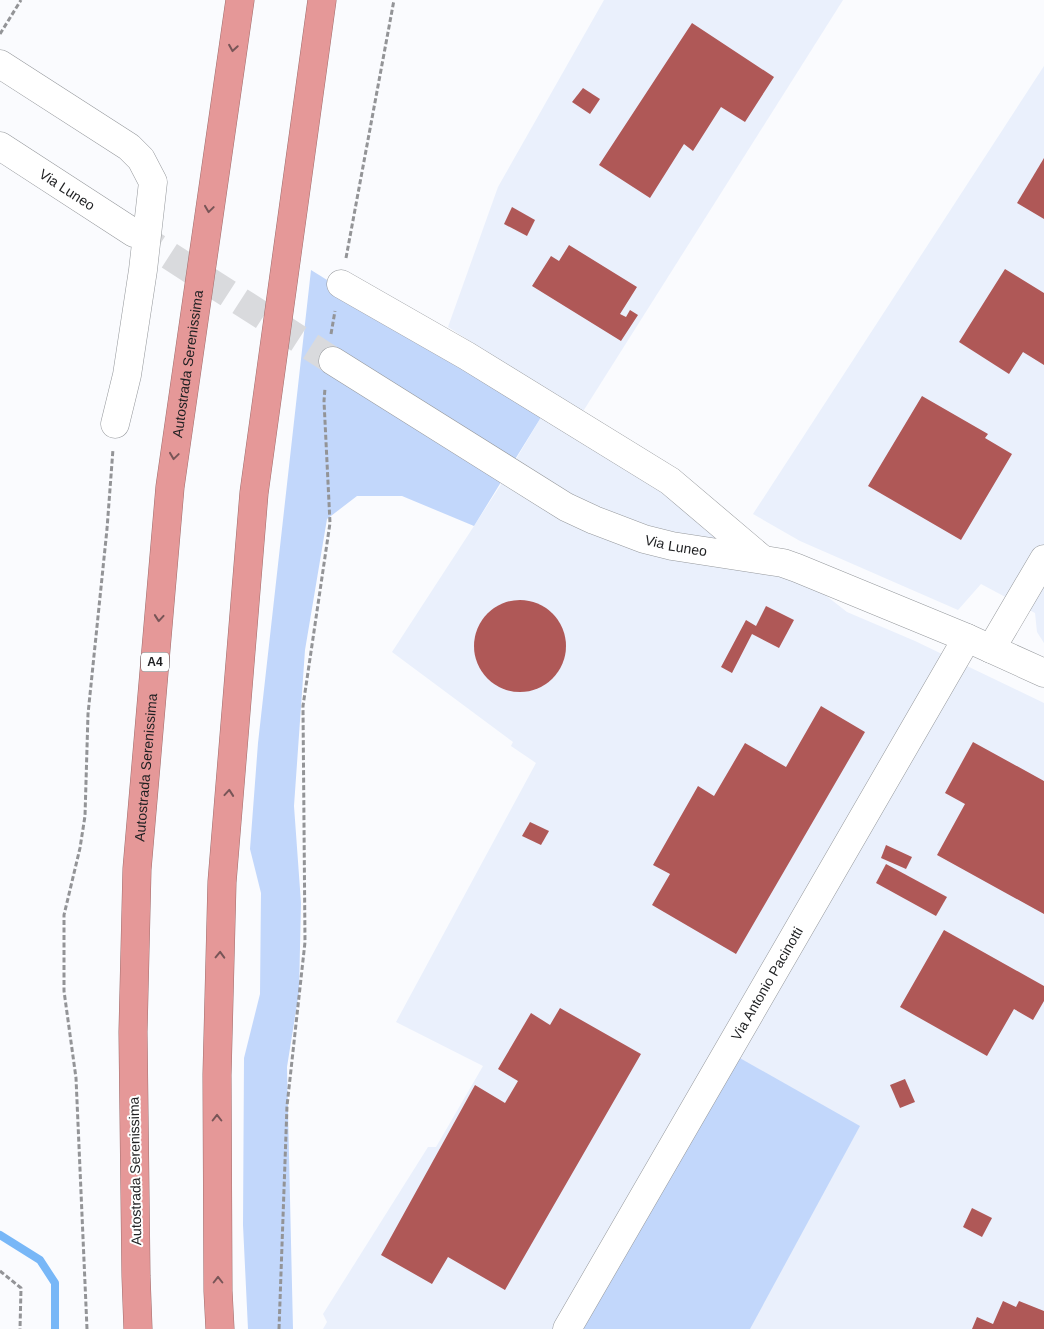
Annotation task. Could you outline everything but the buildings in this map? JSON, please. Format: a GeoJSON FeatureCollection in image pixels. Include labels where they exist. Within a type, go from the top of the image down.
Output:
{"type":"FeatureCollection","features":[{"type":"Feature","properties":{"kind":"highway","name":"Autostrada Serenissima"},"geometry":{"type":"LineString","coordinates":[[138,1329],[133,1032],[137,869],[170,487],[240,0]]}},
{"type":"Feature","properties":{"kind":"highway"},"geometry":{"type":"LineString","coordinates":[[220,1329],[218,1291],[217,1075],[222,882],[254,493],[322,0]]}},
{"type":"Feature","properties":{"kind":"street"},"geometry":{"type":"LineString","coordinates":[[0,64],[129,148],[141,159],[153,182],[143,270],[127,374],[115,424]]}},
{"type":"Feature","properties":{"kind":"street","name":"Via Luneo"},"geometry":{"type":"LineString","coordinates":[[0,146],[134,233]]}},
{"type":"Feature","properties":{"kind":"street"},"geometry":{"type":"LineString","coordinates":[[341,284],[467,356],[670,481],[762,559]]}},
{"type":"Feature","properties":{"kind":"street","name":"Via Luneo"},"geometry":{"type":"LineString","coordinates":[[330,361],[566,507],[594,520],[644,539],[672,546],[762,559],[797,568],[979,643],[1044,673]]}},
{"type":"Feature","properties":{"kind":"street","name":"Via Antonio Pacinotti"},"geometry":{"type":"LineString","coordinates":[[567,1329],[979,643],[1044,559]]}},
{"type":"Feature","properties":{"kind":"path"},"geometry":{"type":"LineString","coordinates":[[0,34],[21,0]]}},
{"type":"Feature","properties":{"kind":"path"},"geometry":{"type":"LineString","coordinates":[[279,1329],[288,1106],[305,942],[303,706],[330,523],[324,401],[341,284],[394,0]]}},
{"type":"Feature","properties":{"kind":"path"},"geometry":{"type":"LineString","coordinates":[[87,1329],[76,1078],[64,991],[64,915],[80,848],[85,816],[88,714],[107,529],[115,424]]}},
{"type":"Feature","properties":{"kind":"path"},"geometry":{"type":"LineString","coordinates":[[0,1271],[21,1288],[20,1329]]}},
{"type":"Feature","properties":{"kind":"shaded area"},"geometry":{"type":"Polygon","coordinates":[[[604,0],[843,0],[582,413],[448,327],[498,187],[604,0]]]}},
{"type":"Feature","properties":{"kind":"shaded area"},"geometry":{"type":"Polygon","coordinates":[[[1044,66],[1044,643],[1037,632],[1035,613],[981,584],[958,610],[800,541],[753,514],[1044,66]]]}},
{"type":"Feature","properties":{"kind":"shaded area"},"geometry":{"type":"Polygon","coordinates":[[[311,270],[543,414],[474,526],[402,496],[357,496],[327,519],[305,650],[294,806],[301,903],[299,992],[287,1067],[293,1329],[248,1329],[243,1225],[244,1058],[260,994],[261,893],[250,849],[258,743],[311,270]]]}},
{"type":"Feature","properties":{"kind":"shaded area"},"geometry":{"type":"Polygon","coordinates":[[[543,414],[779,559],[847,612],[915,641],[1044,703],[1044,1329],[323,1329],[327,1322],[323,1314],[428,1147],[436,1147],[483,1066],[396,1022],[536,763],[511,746],[513,742],[392,652],[500,486],[543,414]]]}},
{"type":"Feature","properties":{"kind":"shaded area"},"geometry":{"type":"Polygon","coordinates":[[[738,1057],[860,1126],[750,1329],[579,1329],[738,1057]]]}},
{"type":"Feature","properties":{"kind":"waterway"},"geometry":{"type":"LineString","coordinates":[[0,1235],[40,1260],[55,1283],[55,1329]]}},
{"type":"Feature","properties":{"kind":"tunnel"},"geometry":{"type":"LineString","coordinates":[[134,233],[333,361]]}}]}
